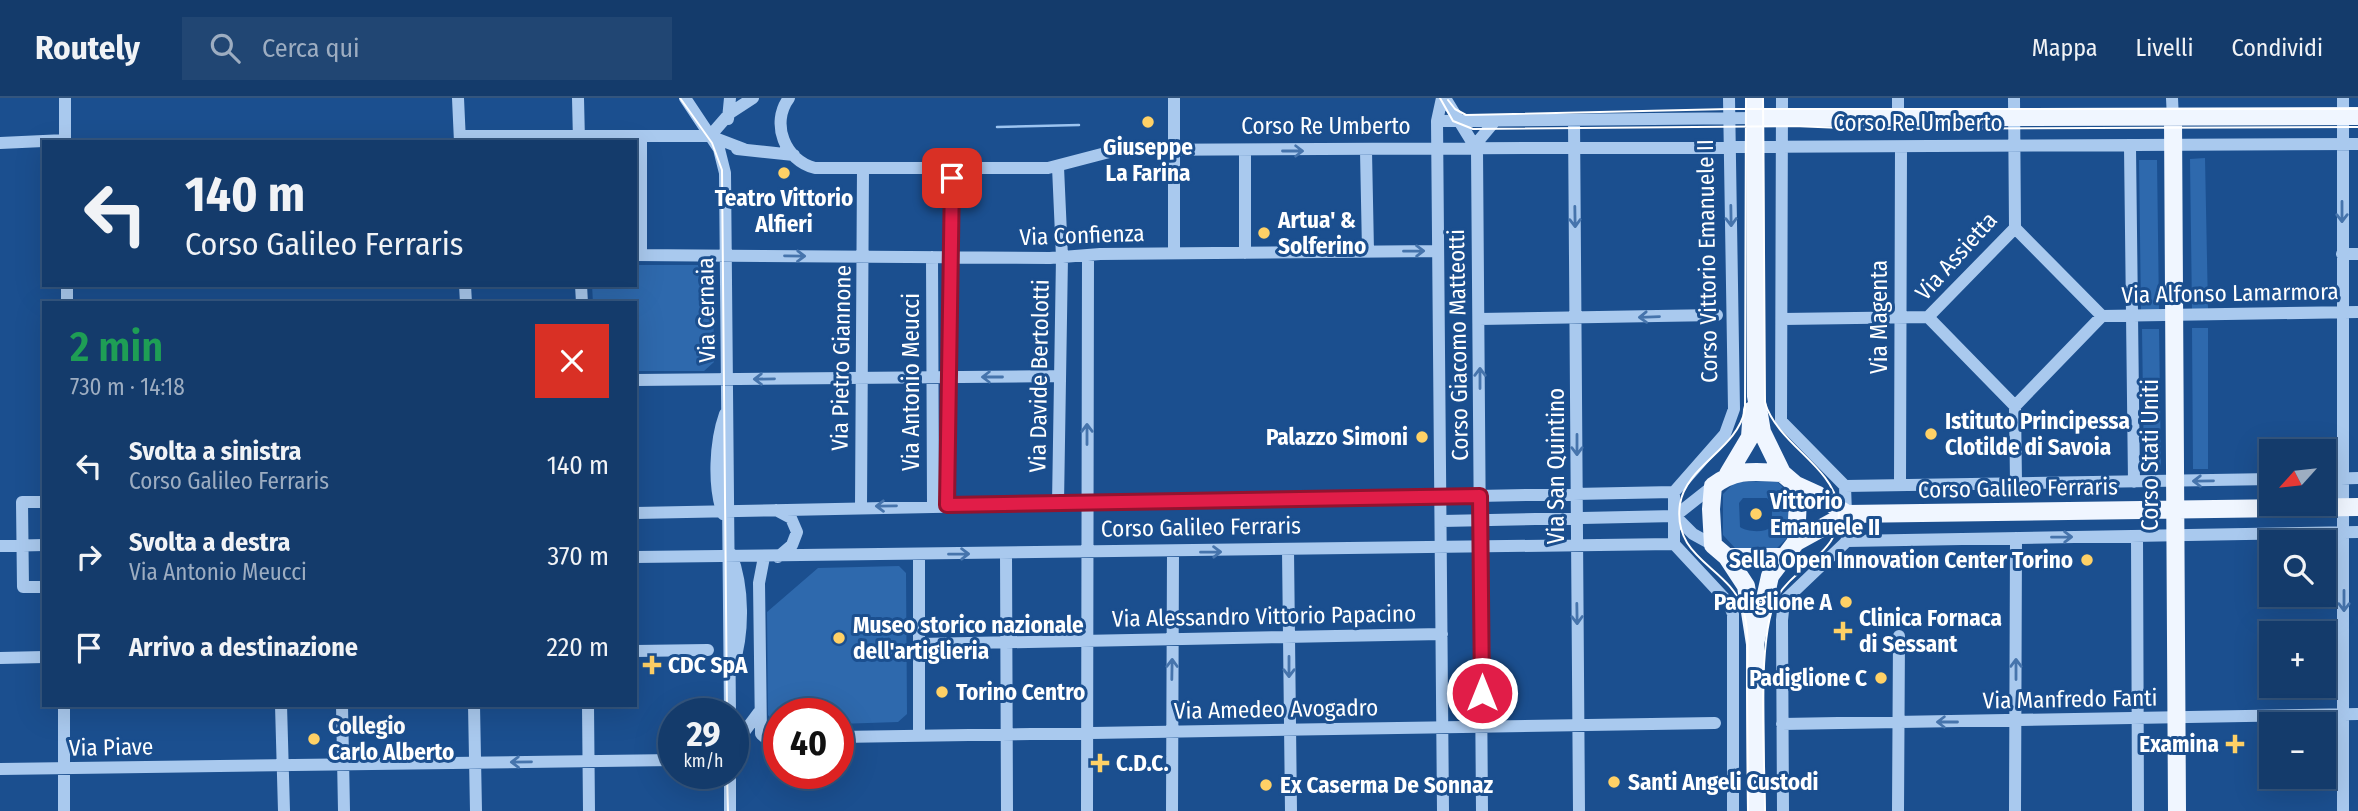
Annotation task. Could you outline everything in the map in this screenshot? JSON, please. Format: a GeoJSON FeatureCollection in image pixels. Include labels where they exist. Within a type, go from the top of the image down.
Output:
{"type":"FeatureCollection","features":[{"type":"Feature","properties":{"kind":"main road","name":"Corso Vittorio Emanuele II"},"geometry":{"type":"LineString","coordinates":[[1728,474],[1750,437],[1756,396],[1755,98]]}},
{"type":"Feature","properties":{"kind":"main road","name":"Corso Re Umberto"},"geometry":{"type":"LineString","coordinates":[[1755,118],[2173,119],[2350,116]]}},
{"type":"Feature","properties":{"kind":"main road","name":"Corso Stati Uniti"},"geometry":{"type":"LineString","coordinates":[[2173,119],[2177,811]]}},
{"type":"Feature","properties":{"kind":"main road","name":"Corso Vittorio Emanuele II"},"geometry":{"type":"LineString","coordinates":[[1756,396],[1762,432],[1782,473]]}},
{"type":"Feature","properties":{"kind":"main road"},"geometry":{"type":"LineString","coordinates":[[1756,811],[1755,644],[1746,586],[1727,556],[1713,545],[1713,486],[1728,474],[1782,473],[1796,485],[1818,495],[1847,514]]}},
{"type":"Feature","properties":{"kind":"main road"},"geometry":{"type":"LineString","coordinates":[[1755,644],[1765,589],[1783,557],[1796,542],[1799,506],[1796,485]]}},
{"type":"Feature","properties":{"kind":"main road","name":"Corso Galileo Ferraris"},"geometry":{"type":"LineString","coordinates":[[1796,542],[1847,514],[2351,507]]}},
{"type":"Feature","properties":{"kind":"main road"},"geometry":{"type":"LineString","coordinates":[[1727,556],[1783,557]]}},
{"type":"Feature","properties":{"kind":"street"},"geometry":{"type":"LineString","coordinates":[[65,98],[65,140]]}},
{"type":"Feature","properties":{"kind":"street"},"geometry":{"type":"LineString","coordinates":[[458,98],[460,139]]}},
{"type":"Feature","properties":{"kind":"street"},"geometry":{"type":"LineString","coordinates":[[578,98],[578,139]]}},
{"type":"Feature","properties":{"kind":"street"},"geometry":{"type":"LineString","coordinates":[[685,98],[717,142],[730,113],[730,98]]}},
{"type":"Feature","properties":{"kind":"street"},"geometry":{"type":"LineString","coordinates":[[730,113],[752,98]]}},
{"type":"Feature","properties":{"kind":"street"},"geometry":{"type":"LineString","coordinates":[[789,98],[783,107],[779,126],[794,155]]}},
{"type":"Feature","properties":{"kind":"street"},"geometry":{"type":"LineString","coordinates":[[1174,98],[1174,253]]}},
{"type":"Feature","properties":{"kind":"street","name":"Corso Giacomo Matteotti"},"geometry":{"type":"LineString","coordinates":[[1443,98],[1437,121],[1443,811]]}},
{"type":"Feature","properties":{"kind":"street","name":"Corso Giacomo Matteotti"},"geometry":{"type":"LineString","coordinates":[[1443,98],[1477,150],[1482,811]]}},
{"type":"Feature","properties":{"kind":"street","name":"Corso Vittorio Emanuele II"},"geometry":{"type":"LineString","coordinates":[[1674,492],[1725,434],[1734,403],[1725,315],[1729,98]]}},
{"type":"Feature","properties":{"kind":"street"},"geometry":{"type":"LineString","coordinates":[[1782,98],[1782,421],[1845,486],[1847,541]]}},
{"type":"Feature","properties":{"kind":"street"},"geometry":{"type":"LineString","coordinates":[[1898,98],[1898,118]]}},
{"type":"Feature","properties":{"kind":"street","name":"Via Assietta"},"geometry":{"type":"LineString","coordinates":[[2014,98],[2015,228],[1928,317],[2015,406]]}},
{"type":"Feature","properties":{"kind":"street","name":"Corso Stati Uniti"},"geometry":{"type":"LineString","coordinates":[[2172,98],[2173,119]]}},
{"type":"Feature","properties":{"kind":"street"},"geometry":{"type":"LineString","coordinates":[[2343,98],[2350,116],[2342,144],[2342,478],[2351,507],[2344,532],[2343,811]]}},
{"type":"Feature","properties":{"kind":"street","name":"Corso Re Umberto"},"geometry":{"type":"LineString","coordinates":[[1437,121],[1755,118]]}},
{"type":"Feature","properties":{"kind":"street","name":"Via San Quintino"},"geometry":{"type":"LineString","coordinates":[[1574,120],[1579,811]]}},
{"type":"Feature","properties":{"kind":"street"},"geometry":{"type":"LineString","coordinates":[[1477,150],[1479,139],[1495,121]]}},
{"type":"Feature","properties":{"kind":"street"},"geometry":{"type":"LineString","coordinates":[[638,255],[641,136]]}},
{"type":"Feature","properties":{"kind":"street","name":"Corso Re Umberto"},"geometry":{"type":"LineString","coordinates":[[460,139],[641,136],[717,142],[744,149],[794,155],[812,168],[1058,167],[1117,150],[1366,151],[2358,144]]}},
{"type":"Feature","properties":{"kind":"street"},"geometry":{"type":"LineString","coordinates":[[0,143],[42,142]]}},
{"type":"Feature","properties":{"kind":"street","name":"Via Cernaia"},"geometry":{"type":"LineString","coordinates":[[717,142],[725,173],[727,255],[728,404],[724,510],[728,525],[729,553],[730,698]]}},
{"type":"Feature","properties":{"kind":"street","name":"Corso Stati Uniti"},"geometry":{"type":"LineString","coordinates":[[2130,147],[2134,482]]}},
{"type":"Feature","properties":{"kind":"street","name":"Via Magenta"},"geometry":{"type":"LineString","coordinates":[[1900,485],[1901,148]]}},
{"type":"Feature","properties":{"kind":"street"},"geometry":{"type":"LineString","coordinates":[[1245,151],[1245,253]]}},
{"type":"Feature","properties":{"kind":"street"},"geometry":{"type":"LineString","coordinates":[[1366,151],[1368,251]]}},
{"type":"Feature","properties":{"kind":"street","name":"Via Davide Bertolotti"},"geometry":{"type":"LineString","coordinates":[[1058,167],[1062,257],[1058,503]]}},
{"type":"Feature","properties":{"kind":"street","name":"Via Pietro Giannone"},"geometry":{"type":"LineString","coordinates":[[861,507],[863,168]]}},
{"type":"Feature","properties":{"kind":"street","name":"Via Antonio Meucci"},"geometry":{"type":"LineString","coordinates":[[947,505],[952,168]]}},
{"type":"Feature","properties":{"kind":"street"},"geometry":{"type":"LineString","coordinates":[[2015,228],[2102,316],[2015,406],[2015,483]]}},
{"type":"Feature","properties":{"kind":"street","name":"Via Confienza"},"geometry":{"type":"LineString","coordinates":[[638,255],[949,258],[1438,251]]}},
{"type":"Feature","properties":{"kind":"street"},"geometry":{"type":"LineString","coordinates":[[2342,254],[2358,254]]}},
{"type":"Feature","properties":{"kind":"street","name":"Via Davide Bertolotti"},"geometry":{"type":"LineString","coordinates":[[1087,811],[1088,255]]}},
{"type":"Feature","properties":{"kind":"street","name":"Via Antonio Meucci"},"geometry":{"type":"LineString","coordinates":[[932,257],[933,506]]}},
{"type":"Feature","properties":{"kind":"street","name":"Via Alfonso Lamarmora"},"geometry":{"type":"LineString","coordinates":[[2102,316],[2358,312]]}},
{"type":"Feature","properties":{"kind":"street"},"geometry":{"type":"LineString","coordinates":[[1479,319],[1725,315]]}},
{"type":"Feature","properties":{"kind":"street"},"geometry":{"type":"LineString","coordinates":[[1783,319],[1928,317]]}},
{"type":"Feature","properties":{"kind":"street"},"geometry":{"type":"LineString","coordinates":[[637,380],[1060,376]]}},
{"type":"Feature","properties":{"kind":"street"},"geometry":{"type":"LineString","coordinates":[[2336,478],[2358,478]]}},
{"type":"Feature","properties":{"kind":"street","name":"Corso Galileo Ferraris"},"geometry":{"type":"LineString","coordinates":[[1845,486],[2259,480]]}},
{"type":"Feature","properties":{"kind":"street"},"geometry":{"type":"LineString","coordinates":[[1442,521],[1675,516],[1713,486]]}},
{"type":"Feature","properties":{"kind":"street"},"geometry":{"type":"LineString","coordinates":[[1674,492],[1674,544],[1728,602],[1733,614],[1725,723],[1733,811]]}},
{"type":"Feature","properties":{"kind":"street","name":"Corso Galileo Ferraris"},"geometry":{"type":"LineString","coordinates":[[637,513],[1674,492]]}},
{"type":"Feature","properties":{"kind":"street"},"geometry":{"type":"LineString","coordinates":[[42,502],[22,502],[23,587],[42,587]]}},
{"type":"Feature","properties":{"kind":"street"},"geometry":{"type":"LineString","coordinates":[[763,736],[759,712],[759,581],[771,557],[795,542],[796,528],[788,515],[771,509]]}},
{"type":"Feature","properties":{"kind":"street"},"geometry":{"type":"LineString","coordinates":[[1675,516],[1693,534],[1713,545]]}},
{"type":"Feature","properties":{"kind":"street"},"geometry":{"type":"LineString","coordinates":[[1783,811],[1784,601],[1847,541],[2358,531]]}},
{"type":"Feature","properties":{"kind":"street","name":"Corso Stati Uniti"},"geometry":{"type":"LineString","coordinates":[[2137,536],[2138,811]]}},
{"type":"Feature","properties":{"kind":"street"},"geometry":{"type":"LineString","coordinates":[[2015,811],[2016,538]]}},
{"type":"Feature","properties":{"kind":"street","name":"Corso Galileo Ferraris"},"geometry":{"type":"LineString","coordinates":[[637,557],[729,553],[771,557],[1674,544]]}},
{"type":"Feature","properties":{"kind":"street"},"geometry":{"type":"LineString","coordinates":[[0,546],[42,545]]}},
{"type":"Feature","properties":{"kind":"street"},"geometry":{"type":"LineString","coordinates":[[1288,550],[1291,811]]}},
{"type":"Feature","properties":{"kind":"street"},"geometry":{"type":"LineString","coordinates":[[1172,811],[1173,552]]}},
{"type":"Feature","properties":{"kind":"street","name":"Via Cernaia"},"geometry":{"type":"LineString","coordinates":[[729,553],[739,578],[739,647],[729,677]]}},
{"type":"Feature","properties":{"kind":"street"},"geometry":{"type":"LineString","coordinates":[[1006,553],[1007,811]]}},
{"type":"Feature","properties":{"kind":"street"},"geometry":{"type":"LineString","coordinates":[[919,555],[919,735]]}},
{"type":"Feature","properties":{"kind":"street","name":"Via Alessandro Vittorio Papacino"},"geometry":{"type":"LineString","coordinates":[[920,644],[1442,634]]}},
{"type":"Feature","properties":{"kind":"street"},"geometry":{"type":"LineString","coordinates":[[1898,811],[1899,636]]}},
{"type":"Feature","properties":{"kind":"street"},"geometry":{"type":"LineString","coordinates":[[637,651],[729,649]]}},
{"type":"Feature","properties":{"kind":"street"},"geometry":{"type":"LineString","coordinates":[[0,658],[42,657]]}},
{"type":"Feature","properties":{"kind":"street"},"geometry":{"type":"LineString","coordinates":[[64,707],[64,811]]}},
{"type":"Feature","properties":{"kind":"street"},"geometry":{"type":"LineString","coordinates":[[281,707],[284,811]]}},
{"type":"Feature","properties":{"kind":"street"},"geometry":{"type":"LineString","coordinates":[[342,707],[344,811]]}},
{"type":"Feature","properties":{"kind":"street"},"geometry":{"type":"LineString","coordinates":[[474,707],[476,811]]}},
{"type":"Feature","properties":{"kind":"street"},"geometry":{"type":"LineString","coordinates":[[588,707],[589,811]]}},
{"type":"Feature","properties":{"kind":"street"},"geometry":{"type":"LineString","coordinates":[[749,725],[759,712]]}},
{"type":"Feature","properties":{"kind":"street","name":"Via Manfredo Fanti"},"geometry":{"type":"LineString","coordinates":[[1782,724],[2358,714]]}},
{"type":"Feature","properties":{"kind":"street","name":"Via Amedeo Avogadro"},"geometry":{"type":"LineString","coordinates":[[854,737],[1725,723]]}},
{"type":"Feature","properties":{"kind":"street","name":"Via Piave"},"geometry":{"type":"LineString","coordinates":[[0,769],[658,760]]}},
{"type":"Feature","properties":{"kind":"street"},"geometry":{"type":"LineString","coordinates":[[730,789],[730,811]]}},
{"type":"Feature","properties":{"kind":"shaded area"},"geometry":{"type":"Polygon","coordinates":[[[2205,158],[2208,309],[2192,310],[2190,159],[2205,158]]]}},
{"type":"Feature","properties":{"kind":"shaded area"},"geometry":{"type":"Polygon","coordinates":[[[2139,160],[2157,160],[2159,311],[2141,311],[2139,160]]]}},
{"type":"Feature","properties":{"kind":"shaded area"},"geometry":{"type":"Polygon","coordinates":[[[637,265],[703,265],[713,275],[714,362],[704,371],[637,371],[637,301],[593,301],[592,287],[637,287],[637,265]]]}},
{"type":"Feature","properties":{"kind":"shaded area"},"geometry":{"type":"Polygon","coordinates":[[[2192,328],[2208,328],[2208,469],[2193,469],[2192,328]]]}},
{"type":"Feature","properties":{"kind":"shaded area"},"geometry":{"type":"Polygon","coordinates":[[[2142,329],[2159,329],[2161,469],[2144,469],[2142,329]]]}},
{"type":"Feature","properties":{"kind":"shaded area"},"geometry":{"type":"Polygon","coordinates":[[[1777,481],[1788,493],[1789,536],[1777,548],[1735,548],[1723,535],[1723,494],[1735,482],[1777,481]],[[1743,498],[1739,503],[1740,527],[1756,531],[1772,527],[1772,504],[1767,498],[1743,498]]]}},
{"type":"Feature","properties":{"kind":"shaded area"},"geometry":{"type":"Polygon","coordinates":[[[899,566],[906,573],[907,714],[898,722],[854,723],[854,698],[768,698],[767,612],[818,568],[899,566]]]}},
{"type":"Feature","properties":{"kind":"waterway"},"geometry":{"type":"LineString","coordinates":[[997,127],[1079,125]]}},
{"type":"Feature","properties":{"kind":"tram line"},"geometry":{"type":"LineString","coordinates":[[680,98],[712,143],[722,170],[727,698]]}},
{"type":"Feature","properties":{"kind":"tram line"},"geometry":{"type":"LineString","coordinates":[[1440,98],[1453,121],[1473,129],[1794,126],[1866,129],[2358,127]]}},
{"type":"Feature","properties":{"kind":"tram line"},"geometry":{"type":"LineString","coordinates":[[1746,98],[1745,410],[1732,436],[1701,468],[1684,491],[1680,504],[1680,523],[1684,538],[1736,594],[1743,609],[1748,646],[1748,811]]}},
{"type":"Feature","properties":{"kind":"tram line"},"geometry":{"type":"LineString","coordinates":[[1763,98],[1765,403],[1781,431],[1826,479],[1838,506],[1838,522],[1827,547],[1784,587],[1776,599],[1770,618],[1764,671],[1765,811]]}},
{"type":"Feature","properties":{"kind":"tram line"},"geometry":{"type":"LineString","coordinates":[[1448,100],[1455,109],[1466,115],[1729,109],[2358,109]]}},
{"type":"Feature","properties":{"kind":"tram line"},"geometry":{"type":"LineString","coordinates":[[727,789],[728,811]]}},
{"type":"Feature","properties":{"kind":"place","name":"Giuseppe La Farina"},"geometry":{"type":"Point","coordinates":[1148,122]}},
{"type":"Feature","properties":{"kind":"place","name":"Teatro Vittorio Alfieri"},"geometry":{"type":"Point","coordinates":[784,173]}},
{"type":"Feature","properties":{"kind":"place","name":"Artua' & Solferino"},"geometry":{"type":"Point","coordinates":[1264,233]}},
{"type":"Feature","properties":{"kind":"place","name":"Istituto Principessa Clotilde di Savoia"},"geometry":{"type":"Point","coordinates":[1931,434]}},
{"type":"Feature","properties":{"kind":"place","name":"Palazzo Simoni"},"geometry":{"type":"Point","coordinates":[1422,437]}},
{"type":"Feature","properties":{"kind":"place","name":"Vittorio Emanuele II"},"geometry":{"type":"Point","coordinates":[1756,514]}},
{"type":"Feature","properties":{"kind":"place","name":"Sella Open Innovation Center Torino"},"geometry":{"type":"Point","coordinates":[2087,560]}},
{"type":"Feature","properties":{"kind":"place","name":"Padiglione A"},"geometry":{"type":"Point","coordinates":[1846,602]}},
{"type":"Feature","properties":{"kind":"place","name":"Clinica Fornaca di Sessant"},"geometry":{"type":"Point","coordinates":[1843,631]}},
{"type":"Feature","properties":{"kind":"place","name":"Museo storico nazionale dell'artiglieria"},"geometry":{"type":"Point","coordinates":[839,638]}},
{"type":"Feature","properties":{"kind":"place","name":"CDC SpA"},"geometry":{"type":"Point","coordinates":[652,665]}},
{"type":"Feature","properties":{"kind":"place","name":"Padiglione C"},"geometry":{"type":"Point","coordinates":[1881,678]}},
{"type":"Feature","properties":{"kind":"place","name":"Torino Centro"},"geometry":{"type":"Point","coordinates":[942,692]}},
{"type":"Feature","properties":{"kind":"place","name":"Collegio Carlo Alberto"},"geometry":{"type":"Point","coordinates":[314,739]}},
{"type":"Feature","properties":{"kind":"place","name":"Examina"},"geometry":{"type":"Point","coordinates":[2235,744]}},
{"type":"Feature","properties":{"kind":"place","name":"C.D.C."},"geometry":{"type":"Point","coordinates":[1100,763]}},
{"type":"Feature","properties":{"kind":"place","name":"Santi Angeli Custodi"},"geometry":{"type":"Point","coordinates":[1614,782]}},
{"type":"Feature","properties":{"kind":"place","name":"Ex Caserma De Sonnaz"},"geometry":{"type":"Point","coordinates":[1266,785]}},
{"type":"Feature","properties":{"kind":"route"},"geometry":{"type":"LineString","coordinates":[[952,178],[948,271],[947,505],[1480,496],[1482,693]]}}]}
